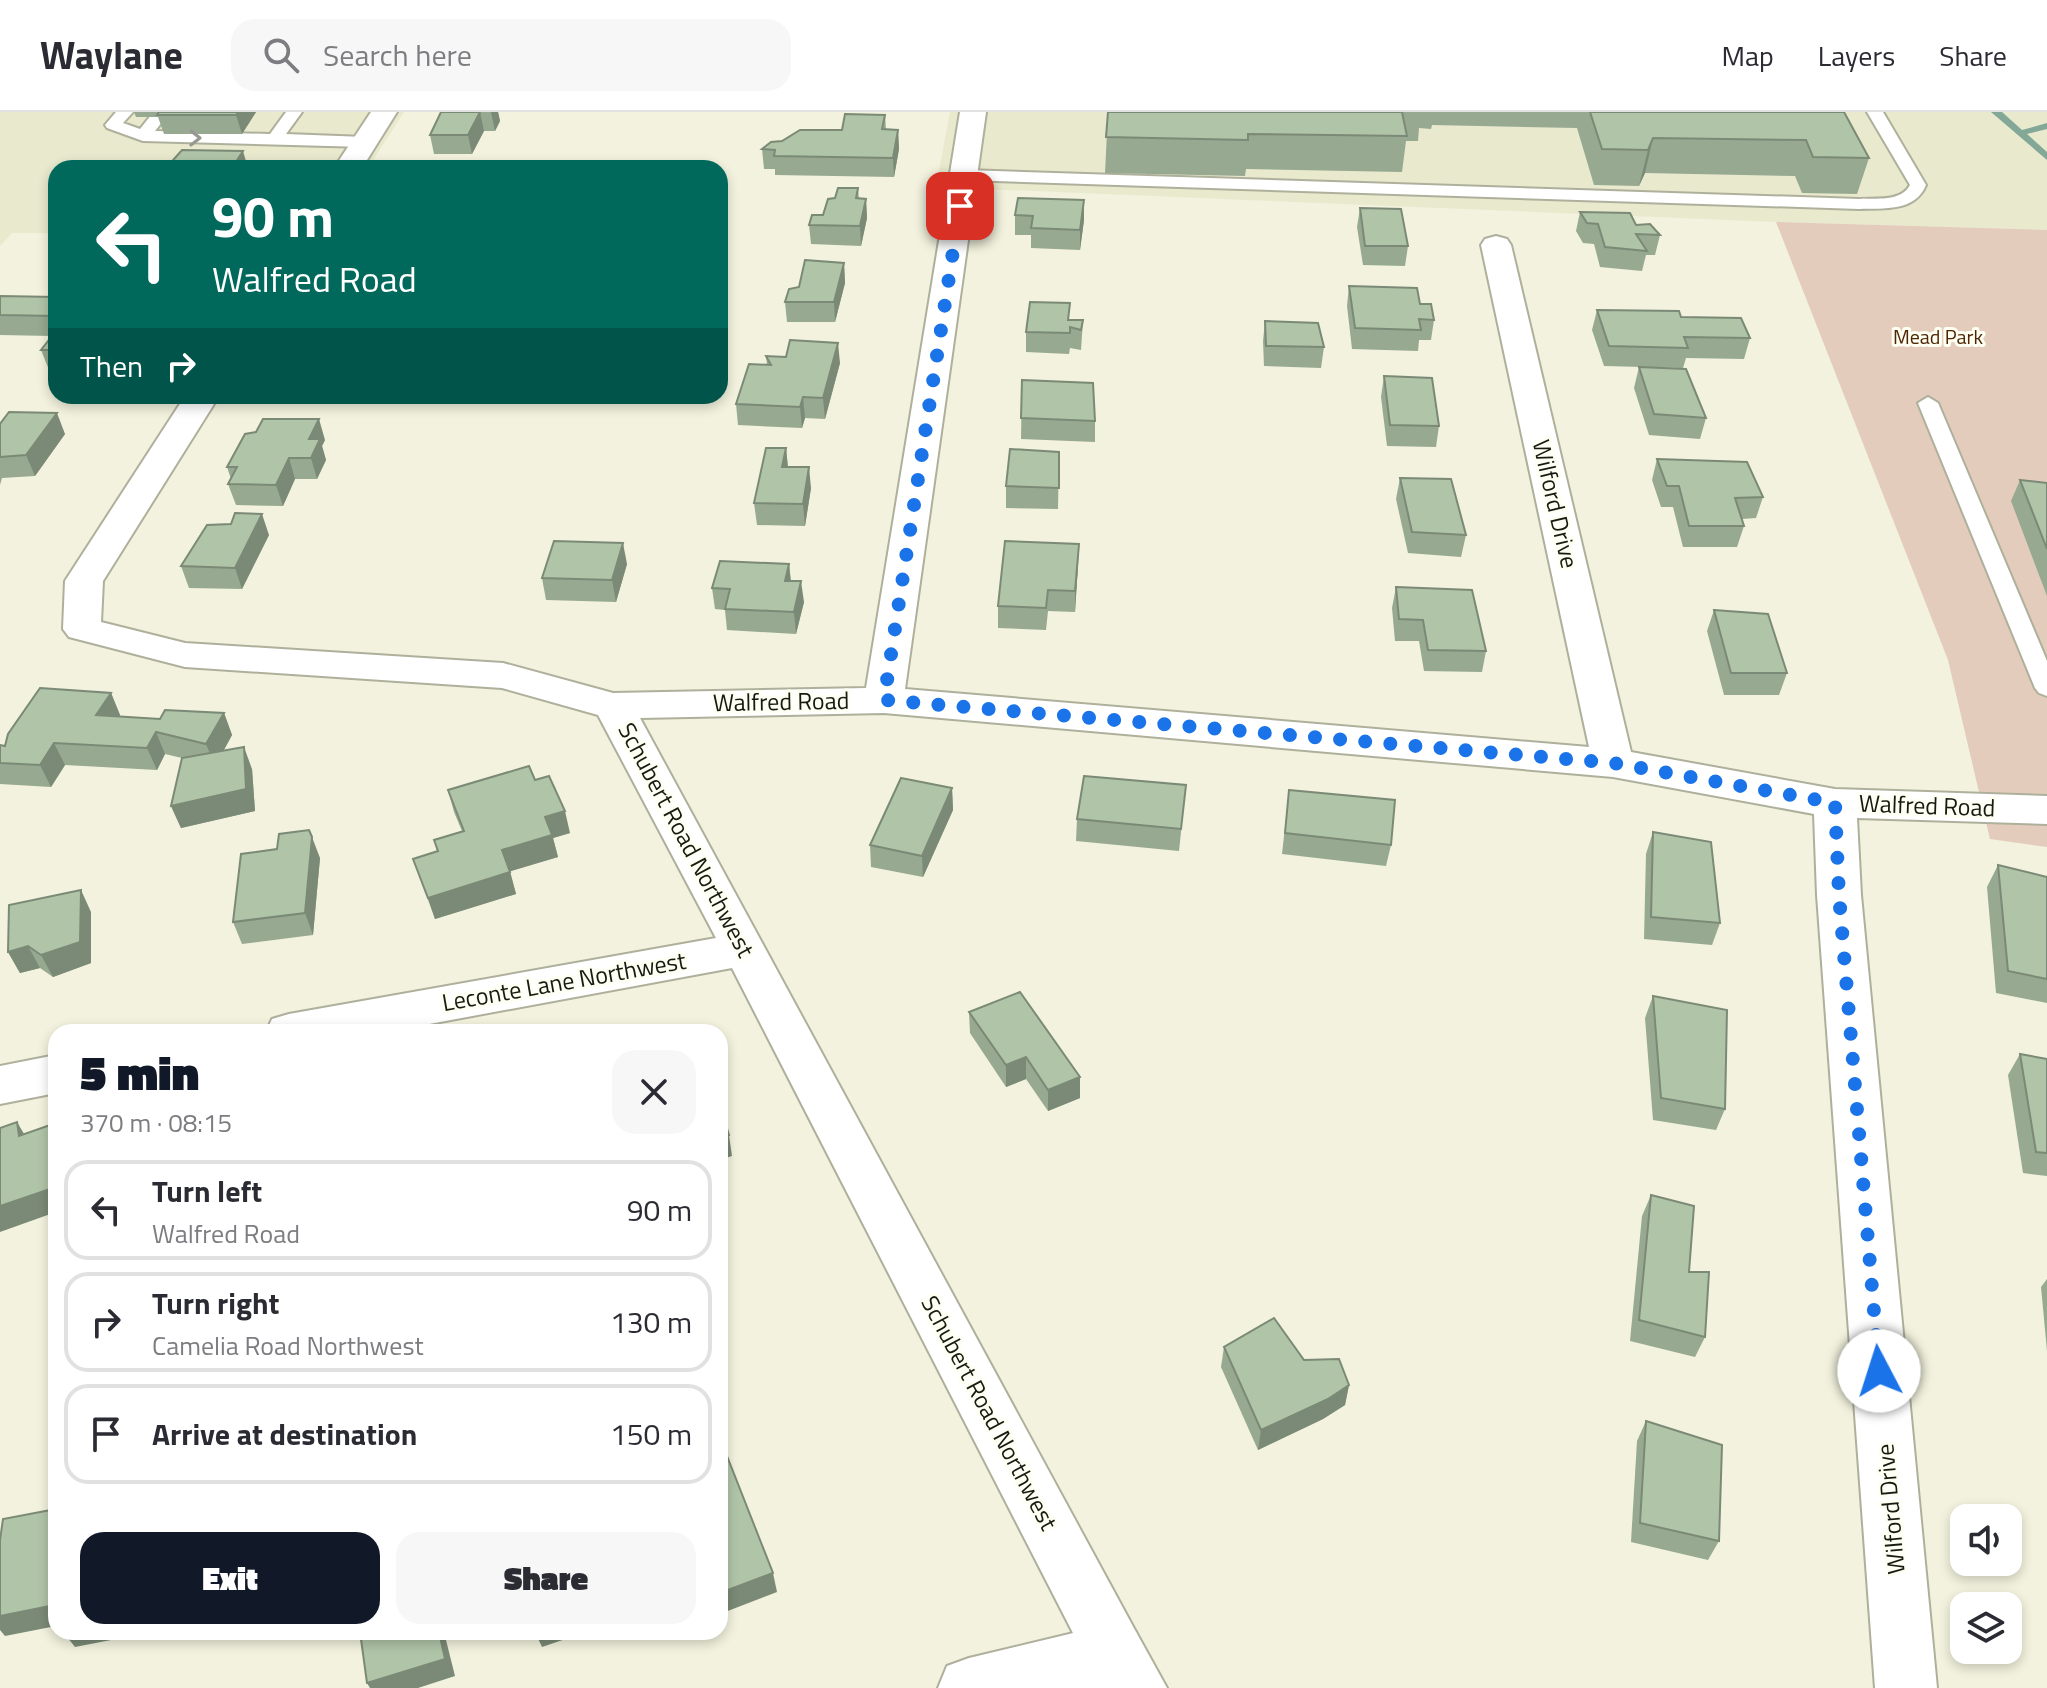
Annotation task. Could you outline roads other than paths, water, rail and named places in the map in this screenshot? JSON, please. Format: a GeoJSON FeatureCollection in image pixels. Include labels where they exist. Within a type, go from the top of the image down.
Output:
{"type":"FeatureCollection","features":[{"type":"Feature","properties":{"kind":"street"},"geometry":{"type":"LineString","coordinates":[[353,160],[384,112]]}},
{"type":"Feature","properties":{"kind":"street"},"geometry":{"type":"LineString","coordinates":[[884,700],[973,112]]}},
{"type":"Feature","properties":{"kind":"street","name":"Wilford Drive"},"geometry":{"type":"LineString","coordinates":[[1496,245],[1613,763]]}},
{"type":"Feature","properties":{"kind":"street","name":"Schubert Road Northwest"},"geometry":{"type":"LineString","coordinates":[[197,404],[84,581],[82,629],[185,655],[503,676],[613,706],[745,949],[1126,1671]]}},
{"type":"Feature","properties":{"kind":"street","name":"Walfred Road"},"geometry":{"type":"LineString","coordinates":[[613,706],[884,700],[1613,763],[1835,803],[2047,810]]}},
{"type":"Feature","properties":{"kind":"street","name":"Wilford Drive"},"geometry":{"type":"LineString","coordinates":[[1835,803],[1839,895],[1906,1688]]}},
{"type":"Feature","properties":{"kind":"street","name":"Leconte Lane Northwest"},"geometry":{"type":"LineString","coordinates":[[333,1024],[745,949]]}},
{"type":"Feature","properties":{"kind":"street"},"geometry":{"type":"LineString","coordinates":[[0,1085],[48,1076]]}},
{"type":"Feature","properties":{"kind":"street"},"geometry":{"type":"LineString","coordinates":[[969,1688],[1126,1671]]}},
{"type":"Feature","properties":{"kind":"lane"},"geometry":{"type":"LineString","coordinates":[[125,112],[113,125],[143,136],[365,142]]}},
{"type":"Feature","properties":{"kind":"lane"},"geometry":{"type":"LineString","coordinates":[[275,139],[294,112]]}},
{"type":"Feature","properties":{"kind":"lane"},"geometry":{"type":"LineString","coordinates":[[965,175],[1859,204],[1899,202],[1914,194],[1918,185],[1875,112]]}},
{"type":"Feature","properties":{"kind":"lane"},"geometry":{"type":"LineString","coordinates":[[143,136],[158,117]]}},
{"type":"Feature","properties":{"kind":"lane"},"geometry":{"type":"LineString","coordinates":[[1928,403],[2047,688]]}},
{"type":"Feature","properties":{"kind":"waterway"},"geometry":{"type":"LineString","coordinates":[[1996,112],[2047,157]]}},
{"type":"Feature","properties":{"kind":"waterway"},"geometry":{"type":"LineString","coordinates":[[2020,133],[2047,126]]}},
{"type":"Feature","properties":{"kind":"park label","name":"Mead Park"},"geometry":{"type":"Point","coordinates":[1938,337]}}]}
